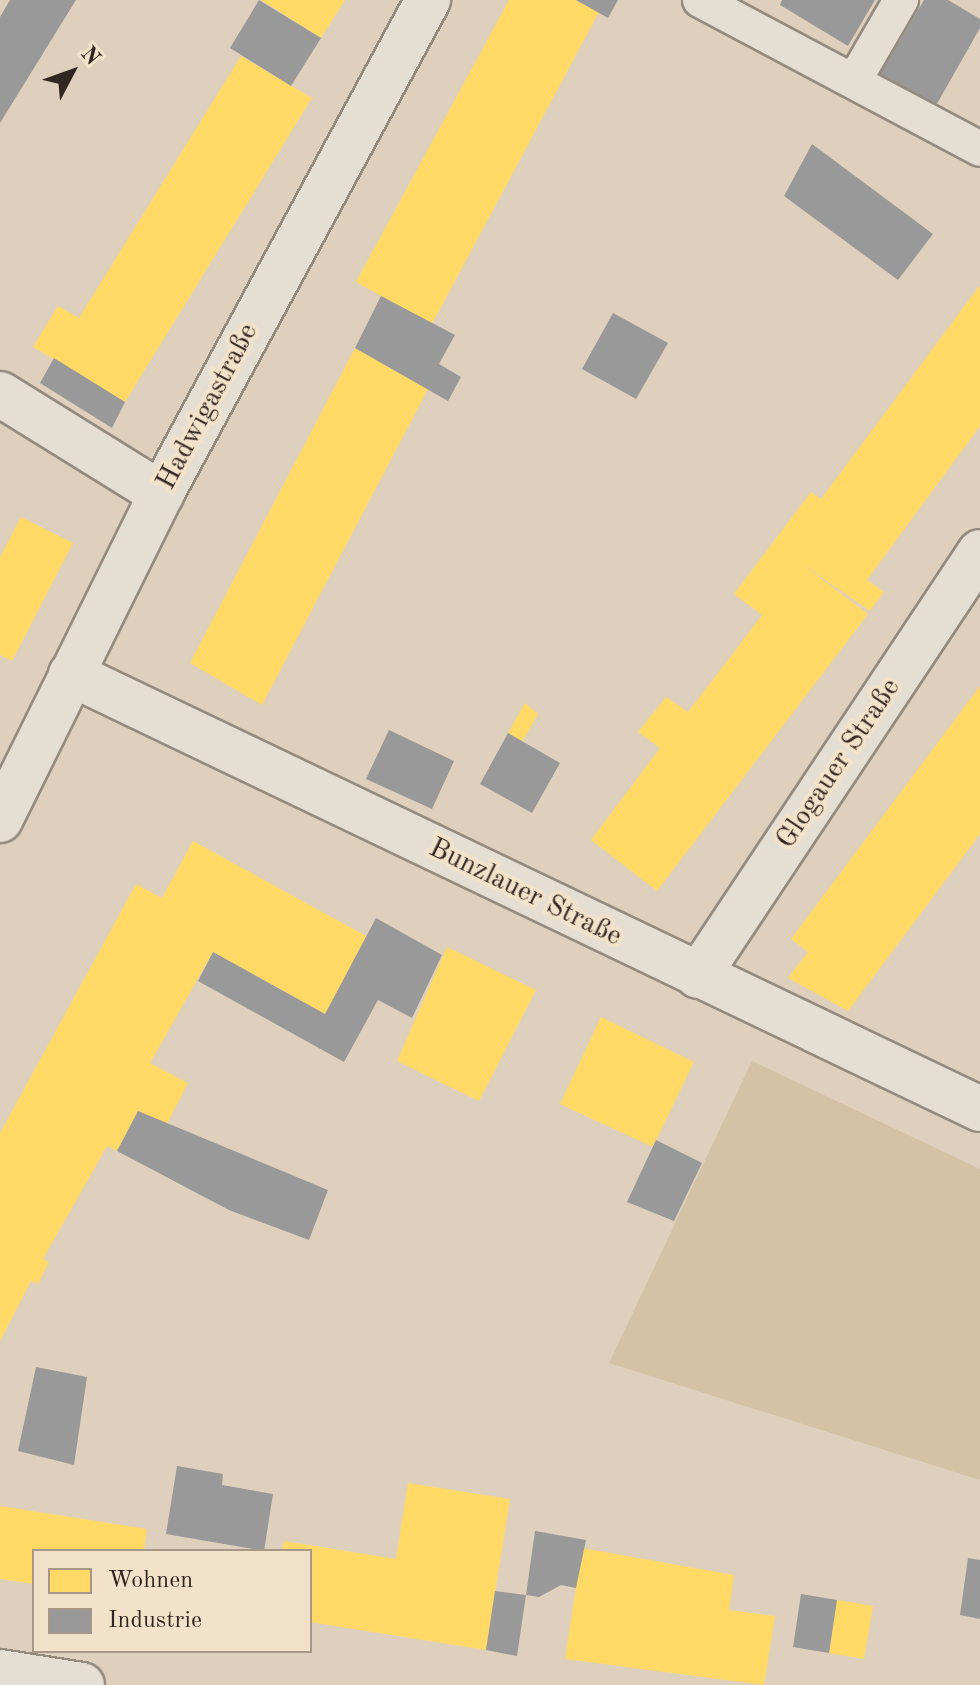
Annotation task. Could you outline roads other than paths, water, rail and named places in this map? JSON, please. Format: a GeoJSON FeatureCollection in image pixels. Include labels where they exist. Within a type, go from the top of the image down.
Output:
{"type":"FeatureCollection","features":[{"type":"Feature","properties":{"kind":"street","name":"Hadwigastraße"},"geometry":{"type":"LineString","coordinates":[[0,820],[161,494],[428,0]]}},
{"type":"Feature","properties":{"kind":"street"},"geometry":{"type":"LineString","coordinates":[[0,394],[161,494]]}},
{"type":"Feature","properties":{"kind":"street","name":"Glogauer Straße"},"geometry":{"type":"LineString","coordinates":[[698,976],[980,552]]}},
{"type":"Feature","properties":{"kind":"street","name":"Bunzlauer Straße"},"geometry":{"type":"LineString","coordinates":[[71,674],[980,1109]]}},
{"type":"Feature","properties":{"kind":"street"},"geometry":{"type":"LineString","coordinates":[[0,1672],[82,1685]]}},
{"type":"Feature","properties":{"kind":"lane"},"geometry":{"type":"LineString","coordinates":[[700,0],[980,149]]}},
{"type":"Feature","properties":{"kind":"lane"},"geometry":{"type":"LineString","coordinates":[[854,81],[901,0]]}}]}
